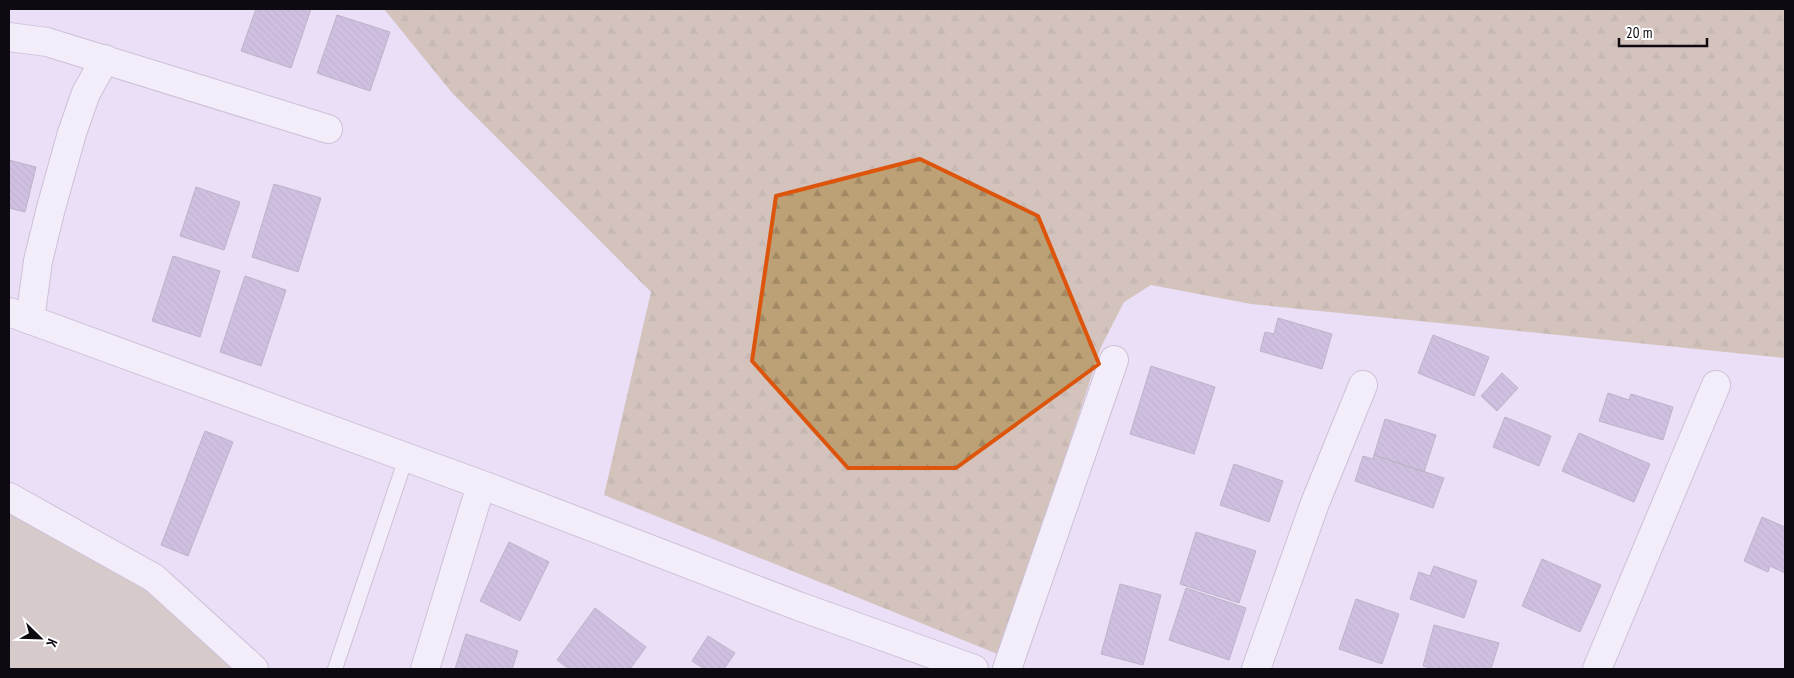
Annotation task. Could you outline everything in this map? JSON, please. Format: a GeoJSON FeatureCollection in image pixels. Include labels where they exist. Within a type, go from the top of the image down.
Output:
{"type":"FeatureCollection","features":[{"type":"Feature","properties":{"kind":"street"},"geometry":{"type":"LineString","coordinates":[[9,37],[47,42],[328,129]]}},
{"type":"Feature","properties":{"kind":"street"},"geometry":{"type":"LineString","coordinates":[[105,59],[86,93],[72,133],[38,261],[20,316],[481,485],[798,606],[974,669]]}},
{"type":"Feature","properties":{"kind":"street"},"geometry":{"type":"LineString","coordinates":[[1008,669],[1114,360]]}},
{"type":"Feature","properties":{"kind":"street"},"geometry":{"type":"LineString","coordinates":[[1256,669],[1316,503],[1363,385]]}},
{"type":"Feature","properties":{"kind":"street"},"geometry":{"type":"LineString","coordinates":[[1598,669],[1716,385]]}},
{"type":"Feature","properties":{"kind":"street"},"geometry":{"type":"LineString","coordinates":[[425,669],[481,485]]}},
{"type":"Feature","properties":{"kind":"street"},"geometry":{"type":"LineString","coordinates":[[9,497],[154,578],[254,669]]}},
{"type":"Feature","properties":{"kind":"lane"},"geometry":{"type":"LineString","coordinates":[[335,669],[406,458]]}},
{"type":"Feature","properties":{"kind":"highlighted area"},"geometry":{"type":"Polygon","coordinates":[[[920,159],[1038,216],[1099,364],[956,468],[848,468],[752,361],[776,196],[920,159]]]}},
{"type":"Feature","properties":{"kind":"shaded area"},"geometry":{"type":"Polygon","coordinates":[[[9,510],[148,588],[241,669],[9,669],[9,510]]]}},
{"type":"Feature","properties":{"kind":"green space"},"geometry":{"type":"Polygon","coordinates":[[[384,9],[1785,9],[1785,358],[1251,304],[1151,285],[1124,302],[1101,347],[1000,655],[604,495],[651,292],[453,94],[384,9]]]}},
{"type":"Feature","properties":{"kind":"building"},"geometry":{"type":"Polygon","coordinates":[[[256,9],[311,9],[291,68],[241,51],[256,9]]]}},
{"type":"Feature","properties":{"kind":"building"},"geometry":{"type":"Polygon","coordinates":[[[337,15],[390,32],[370,91],[317,73],[337,15]]]}},
{"type":"Feature","properties":{"kind":"building"},"geometry":{"type":"Polygon","coordinates":[[[9,160],[36,167],[25,212],[9,208],[9,160]]]}},
{"type":"Feature","properties":{"kind":"building"},"geometry":{"type":"Polygon","coordinates":[[[274,184],[321,198],[298,272],[252,257],[274,184]]]}},
{"type":"Feature","properties":{"kind":"building"},"geometry":{"type":"Polygon","coordinates":[[[196,187],[240,202],[224,250],[180,236],[196,187]]]}},
{"type":"Feature","properties":{"kind":"building"},"geometry":{"type":"Polygon","coordinates":[[[173,256],[220,271],[200,337],[152,321],[173,256]]]}},
{"type":"Feature","properties":{"kind":"building"},"geometry":{"type":"Polygon","coordinates":[[[245,276],[286,290],[261,366],[220,352],[245,276]]]}},
{"type":"Feature","properties":{"kind":"building"},"geometry":{"type":"Polygon","coordinates":[[[1278,318],[1332,334],[1322,369],[1260,351],[1265,332],[1274,334],[1278,318]]]}},
{"type":"Feature","properties":{"kind":"building"},"geometry":{"type":"Polygon","coordinates":[[[1433,335],[1489,357],[1474,396],[1418,373],[1433,335]]]}},
{"type":"Feature","properties":{"kind":"building"},"geometry":{"type":"Polygon","coordinates":[[[1151,366],[1215,387],[1194,454],[1130,434],[1151,366]]]}},
{"type":"Feature","properties":{"kind":"building"},"geometry":{"type":"Polygon","coordinates":[[[1502,373],[1518,388],[1497,411],[1481,396],[1502,373]]]}},
{"type":"Feature","properties":{"kind":"building"},"geometry":{"type":"Polygon","coordinates":[[[1608,393],[1629,400],[1631,394],[1673,407],[1663,440],[1599,421],[1608,393]]]}},
{"type":"Feature","properties":{"kind":"building"},"geometry":{"type":"Polygon","coordinates":[[[1505,417],[1551,436],[1539,466],[1493,447],[1505,417]]]}},
{"type":"Feature","properties":{"kind":"building"},"geometry":{"type":"Polygon","coordinates":[[[1385,419],[1436,435],[1424,472],[1374,455],[1385,419]]]}},
{"type":"Feature","properties":{"kind":"building"},"geometry":{"type":"Polygon","coordinates":[[[205,431],[233,442],[188,556],[161,545],[205,431]]]}},
{"type":"Feature","properties":{"kind":"building"},"geometry":{"type":"Polygon","coordinates":[[[1579,433],[1650,464],[1634,502],[1562,471],[1579,433]]]}},
{"type":"Feature","properties":{"kind":"building"},"geometry":{"type":"Polygon","coordinates":[[[1374,455],[1444,478],[1433,508],[1355,481],[1363,456],[1373,459],[1374,455]]]}},
{"type":"Feature","properties":{"kind":"building"},"geometry":{"type":"Polygon","coordinates":[[[1234,464],[1283,481],[1269,522],[1220,505],[1234,464]]]}},
{"type":"Feature","properties":{"kind":"building"},"geometry":{"type":"Polygon","coordinates":[[[1762,517],[1785,527],[1785,573],[1770,566],[1768,572],[1744,561],[1762,517]]]}},
{"type":"Feature","properties":{"kind":"building"},"geometry":{"type":"Polygon","coordinates":[[[1196,532],[1256,551],[1239,603],[1180,584],[1196,532]]]}},
{"type":"Feature","properties":{"kind":"building"},"geometry":{"type":"Polygon","coordinates":[[[509,542],[549,562],[520,621],[480,601],[509,542]]]}},
{"type":"Feature","properties":{"kind":"building"},"geometry":{"type":"Polygon","coordinates":[[[1542,559],[1601,585],[1580,632],[1522,606],[1542,559]]]}},
{"type":"Feature","properties":{"kind":"building"},"geometry":{"type":"Polygon","coordinates":[[[1434,566],[1477,581],[1464,618],[1410,599],[1419,572],[1430,576],[1434,566]]]}},
{"type":"Feature","properties":{"kind":"building"},"geometry":{"type":"Polygon","coordinates":[[[1120,584],[1161,595],[1143,665],[1101,654],[1120,584]]]}},
{"type":"Feature","properties":{"kind":"building"},"geometry":{"type":"Polygon","coordinates":[[[1186,588],[1246,608],[1229,660],[1169,640],[1186,588]]]}},
{"type":"Feature","properties":{"kind":"building"},"geometry":{"type":"Polygon","coordinates":[[[1356,599],[1399,614],[1382,664],[1339,649],[1356,599]]]}},
{"type":"Feature","properties":{"kind":"building"},"geometry":{"type":"Polygon","coordinates":[[[595,608],[646,647],[630,669],[569,669],[557,660],[595,608]]]}},
{"type":"Feature","properties":{"kind":"building"},"geometry":{"type":"Polygon","coordinates":[[[1434,625],[1499,643],[1491,669],[1434,669],[1423,666],[1434,625]]]}},
{"type":"Feature","properties":{"kind":"building"},"geometry":{"type":"Polygon","coordinates":[[[466,634],[518,651],[512,669],[455,669],[466,634]]]}},
{"type":"Feature","properties":{"kind":"building"},"geometry":{"type":"Polygon","coordinates":[[[708,636],[735,653],[724,669],[704,669],[692,661],[708,636]]]}}]}
